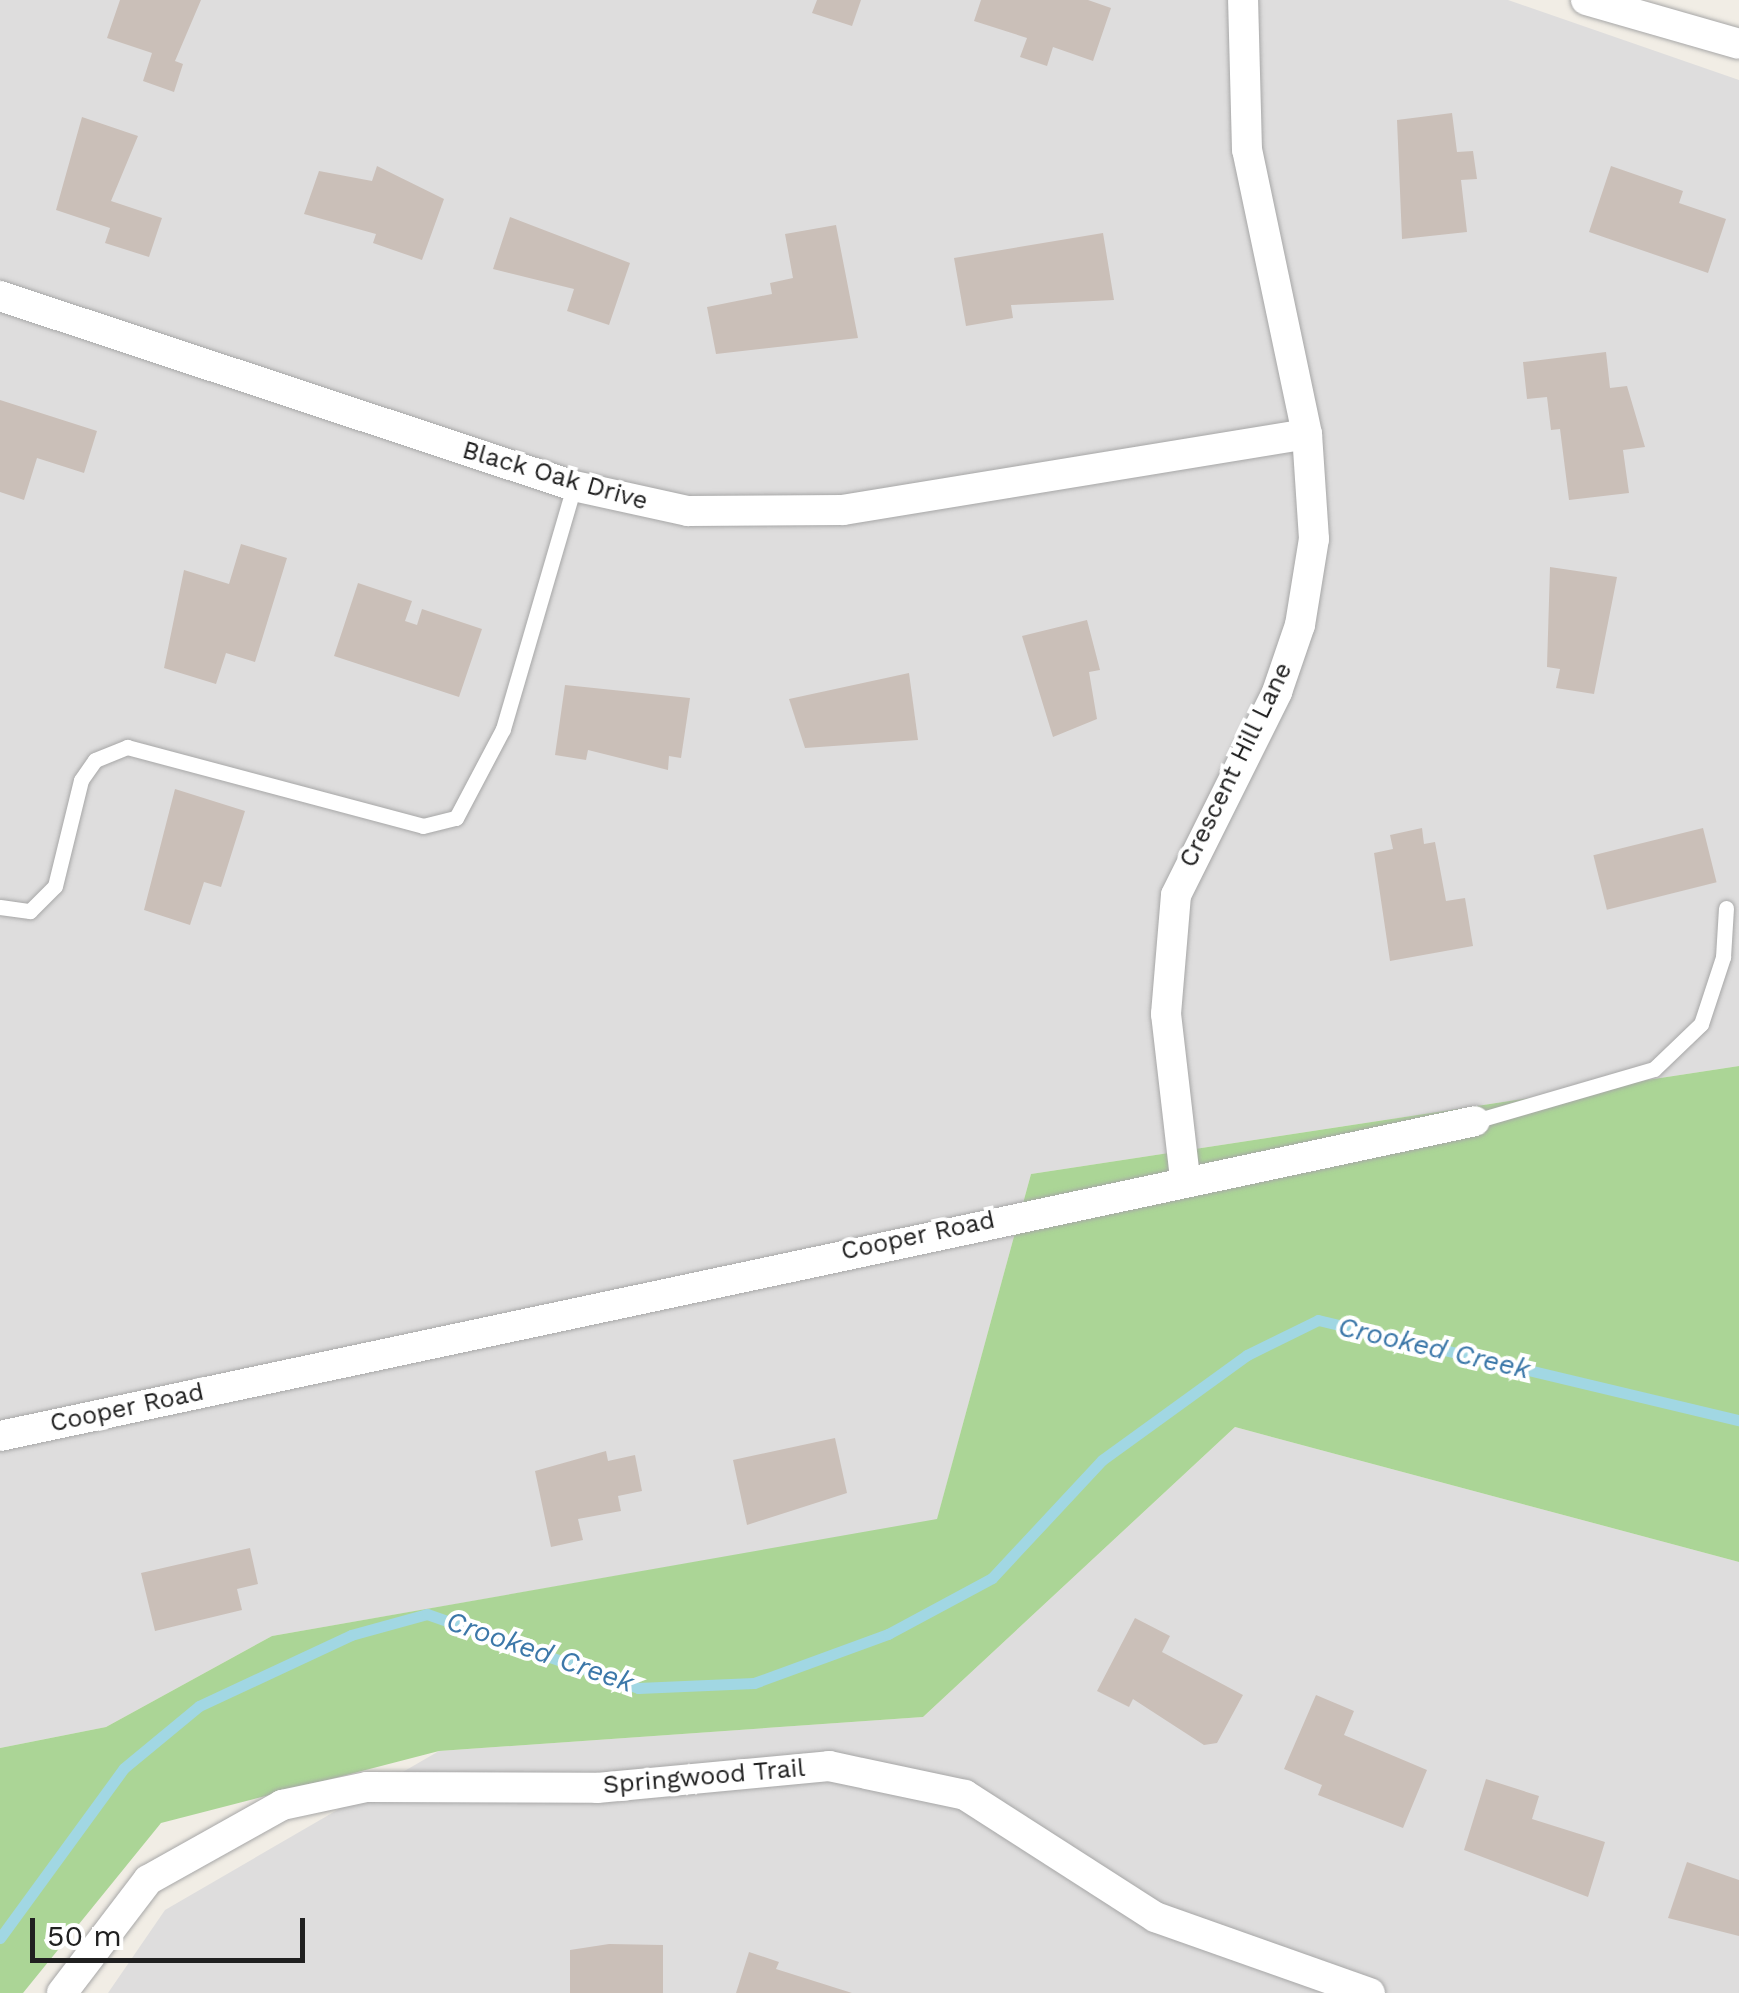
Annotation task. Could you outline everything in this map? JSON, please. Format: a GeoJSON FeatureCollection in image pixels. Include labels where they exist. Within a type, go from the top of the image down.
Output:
{"type":"FeatureCollection","features":[{"type":"Feature","properties":{"kind":"street","name":"Crescent Hill Lane"},"geometry":{"type":"LineString","coordinates":[[1185,1178],[1166,1014],[1169,929],[1193,847],[1277,692],[1300,626],[1314,538],[1307,434],[1247,150],[1243,0]]}},
{"type":"Feature","properties":{"kind":"street"},"geometry":{"type":"LineString","coordinates":[[1586,0],[1739,44]]}},
{"type":"Feature","properties":{"kind":"street","name":"Black Oak Drive"},"geometry":{"type":"LineString","coordinates":[[0,296],[574,486],[688,511],[810,514],[1307,434]]}},
{"type":"Feature","properties":{"kind":"street","name":"Cooper Road"},"geometry":{"type":"LineString","coordinates":[[0,1436],[1185,1178],[1475,1122]]}},
{"type":"Feature","properties":{"kind":"street","name":"Springwood Trail"},"geometry":{"type":"LineString","coordinates":[[62,1993],[148,1880],[282,1805],[367,1788],[598,1788],[830,1766],[965,1795],[1155,1917],[1370,1993]]}},
{"type":"Feature","properties":{"kind":"lane"},"geometry":{"type":"LineString","coordinates":[[0,907],[30,911],[55,886],[81,780],[95,760],[127,747],[424,826],[456,818],[503,730],[574,486]]}},
{"type":"Feature","properties":{"kind":"lane","name":"Cooper Road"},"geometry":{"type":"LineString","coordinates":[[1475,1122],[1654,1070],[1701,1024],[1726,908]]}},
{"type":"Feature","properties":{"kind":"shaded area"},"geometry":{"type":"Polygon","coordinates":[[[0,0],[1508,0],[1739,80],[1739,1066],[1031,1174],[937,1520],[272,1636],[106,1727],[0,1748],[0,0]]]}},
{"type":"Feature","properties":{"kind":"shaded area"},"geometry":{"type":"Polygon","coordinates":[[[1235,1427],[1739,1562],[1739,1993],[108,1993],[165,1910],[439,1751],[923,1717],[1235,1427]]]}},
{"type":"Feature","properties":{"kind":"green space"},"geometry":{"type":"Polygon","coordinates":[[[1739,1066],[1739,1562],[1235,1427],[923,1717],[439,1751],[161,1823],[23,1993],[0,1993],[0,1748],[106,1727],[272,1636],[937,1519],[1031,1174],[1739,1066]]]}},
{"type":"Feature","properties":{"kind":"building"},"geometry":{"type":"Polygon","coordinates":[[[120,0],[201,0],[175,61],[183,64],[174,92],[143,81],[152,53],[107,38],[120,0]]]}},
{"type":"Feature","properties":{"kind":"building"},"geometry":{"type":"Polygon","coordinates":[[[817,0],[861,0],[852,26],[812,13],[817,0]]]}},
{"type":"Feature","properties":{"kind":"building"},"geometry":{"type":"Polygon","coordinates":[[[981,0],[1088,0],[1111,8],[1093,61],[1053,47],[1047,66],[1020,57],[1027,38],[974,21],[981,0]]]}},
{"type":"Feature","properties":{"kind":"building"},"geometry":{"type":"Polygon","coordinates":[[[1452,113],[1457,152],[1473,151],[1477,179],[1461,180],[1467,232],[1402,239],[1397,120],[1452,113]]]}},
{"type":"Feature","properties":{"kind":"building"},"geometry":{"type":"Polygon","coordinates":[[[82,117],[138,136],[111,201],[162,218],[149,257],[105,243],[110,228],[56,210],[82,117]]]}},
{"type":"Feature","properties":{"kind":"building"},"geometry":{"type":"Polygon","coordinates":[[[377,166],[444,199],[422,260],[373,243],[376,234],[304,214],[319,171],[372,181],[377,166]]]}},
{"type":"Feature","properties":{"kind":"building"},"geometry":{"type":"Polygon","coordinates":[[[1611,166],[1683,191],[1679,203],[1726,219],[1708,273],[1589,232],[1611,166]]]}},
{"type":"Feature","properties":{"kind":"building"},"geometry":{"type":"Polygon","coordinates":[[[510,217],[630,263],[609,325],[567,311],[574,289],[493,269],[510,217]]]}},
{"type":"Feature","properties":{"kind":"building"},"geometry":{"type":"Polygon","coordinates":[[[836,225],[858,338],[716,354],[707,307],[772,294],[770,283],[793,278],[785,234],[836,225]]]}},
{"type":"Feature","properties":{"kind":"building"},"geometry":{"type":"Polygon","coordinates":[[[1103,233],[1114,300],[1011,305],[1013,318],[966,326],[954,258],[1103,233]]]}},
{"type":"Feature","properties":{"kind":"building"},"geometry":{"type":"Polygon","coordinates":[[[1606,352],[1610,388],[1627,386],[1645,447],[1623,450],[1629,493],[1569,500],[1560,429],[1551,430],[1547,397],[1527,399],[1523,362],[1606,352]]]}},
{"type":"Feature","properties":{"kind":"building"},"geometry":{"type":"Polygon","coordinates":[[[0,400],[97,431],[84,473],[37,458],[24,500],[0,492],[0,400]]]}},
{"type":"Feature","properties":{"kind":"building"},"geometry":{"type":"Polygon","coordinates":[[[241,544],[287,558],[255,662],[226,653],[216,684],[164,668],[184,570],[229,584],[241,544]]]}},
{"type":"Feature","properties":{"kind":"building"},"geometry":{"type":"Polygon","coordinates":[[[1550,567],[1617,577],[1594,694],[1556,688],[1560,669],[1547,667],[1550,567]]]}},
{"type":"Feature","properties":{"kind":"building"},"geometry":{"type":"Polygon","coordinates":[[[358,583],[412,601],[405,621],[417,625],[422,609],[482,629],[459,697],[334,656],[358,583]]]}},
{"type":"Feature","properties":{"kind":"building"},"geometry":{"type":"Polygon","coordinates":[[[1087,620],[1100,670],[1089,672],[1097,719],[1053,737],[1022,636],[1087,620]]]}},
{"type":"Feature","properties":{"kind":"building"},"geometry":{"type":"Polygon","coordinates":[[[909,673],[918,740],[805,748],[789,699],[909,673]]]}},
{"type":"Feature","properties":{"kind":"building"},"geometry":{"type":"Polygon","coordinates":[[[565,685],[690,698],[681,758],[669,756],[668,770],[588,750],[586,760],[555,755],[565,685]]]}},
{"type":"Feature","properties":{"kind":"building"},"geometry":{"type":"Polygon","coordinates":[[[175,789],[245,811],[221,887],[204,882],[190,925],[144,910],[175,789]]]}},
{"type":"Feature","properties":{"kind":"building"},"geometry":{"type":"Polygon","coordinates":[[[1422,828],[1424,844],[1435,842],[1446,901],[1465,898],[1473,946],[1390,961],[1374,853],[1393,849],[1390,835],[1422,828]]]}},
{"type":"Feature","properties":{"kind":"building"},"geometry":{"type":"Polygon","coordinates":[[[1703,828],[1717,882],[1607,910],[1593,855],[1703,828]]]}},
{"type":"Feature","properties":{"kind":"building"},"geometry":{"type":"Polygon","coordinates":[[[835,1438],[847,1493],[747,1525],[733,1460],[835,1438]]]}},
{"type":"Feature","properties":{"kind":"building"},"geometry":{"type":"Polygon","coordinates":[[[606,1451],[608,1461],[635,1455],[642,1491],[618,1496],[621,1511],[578,1519],[583,1540],[551,1547],[535,1471],[606,1451]]]}},
{"type":"Feature","properties":{"kind":"building"},"geometry":{"type":"Polygon","coordinates":[[[250,1548],[258,1584],[237,1589],[242,1610],[155,1631],[141,1573],[250,1548]]]}},
{"type":"Feature","properties":{"kind":"building"},"geometry":{"type":"Polygon","coordinates":[[[1135,1618],[1170,1636],[1162,1652],[1243,1695],[1217,1743],[1204,1745],[1133,1699],[1129,1707],[1097,1691],[1135,1618]]]}},
{"type":"Feature","properties":{"kind":"building"},"geometry":{"type":"Polygon","coordinates":[[[1316,1695],[1354,1711],[1344,1735],[1427,1770],[1403,1828],[1318,1795],[1322,1785],[1284,1769],[1316,1695]]]}},
{"type":"Feature","properties":{"kind":"building"},"geometry":{"type":"Polygon","coordinates":[[[1486,1779],[1539,1796],[1532,1819],[1605,1842],[1588,1897],[1464,1850],[1486,1779]]]}},
{"type":"Feature","properties":{"kind":"building"},"geometry":{"type":"Polygon","coordinates":[[[1687,1862],[1739,1880],[1739,1936],[1668,1918],[1687,1862]]]}},
{"type":"Feature","properties":{"kind":"building"},"geometry":{"type":"Polygon","coordinates":[[[609,1944],[663,1945],[663,1993],[570,1993],[570,1950],[609,1944]]]}},
{"type":"Feature","properties":{"kind":"building"},"geometry":{"type":"Polygon","coordinates":[[[749,1952],[779,1962],[776,1969],[852,1993],[736,1993],[749,1952]]]}},
{"type":"Feature","properties":{"kind":"waterway","name":"Crooked Creek"},"geometry":{"type":"LineString","coordinates":[[0,1938],[124,1768],[199,1706],[351,1635],[427,1614],[638,1688],[754,1683],[888,1634],[992,1578],[1102,1460],[1247,1355],[1318,1320],[1739,1420]]}}]}
